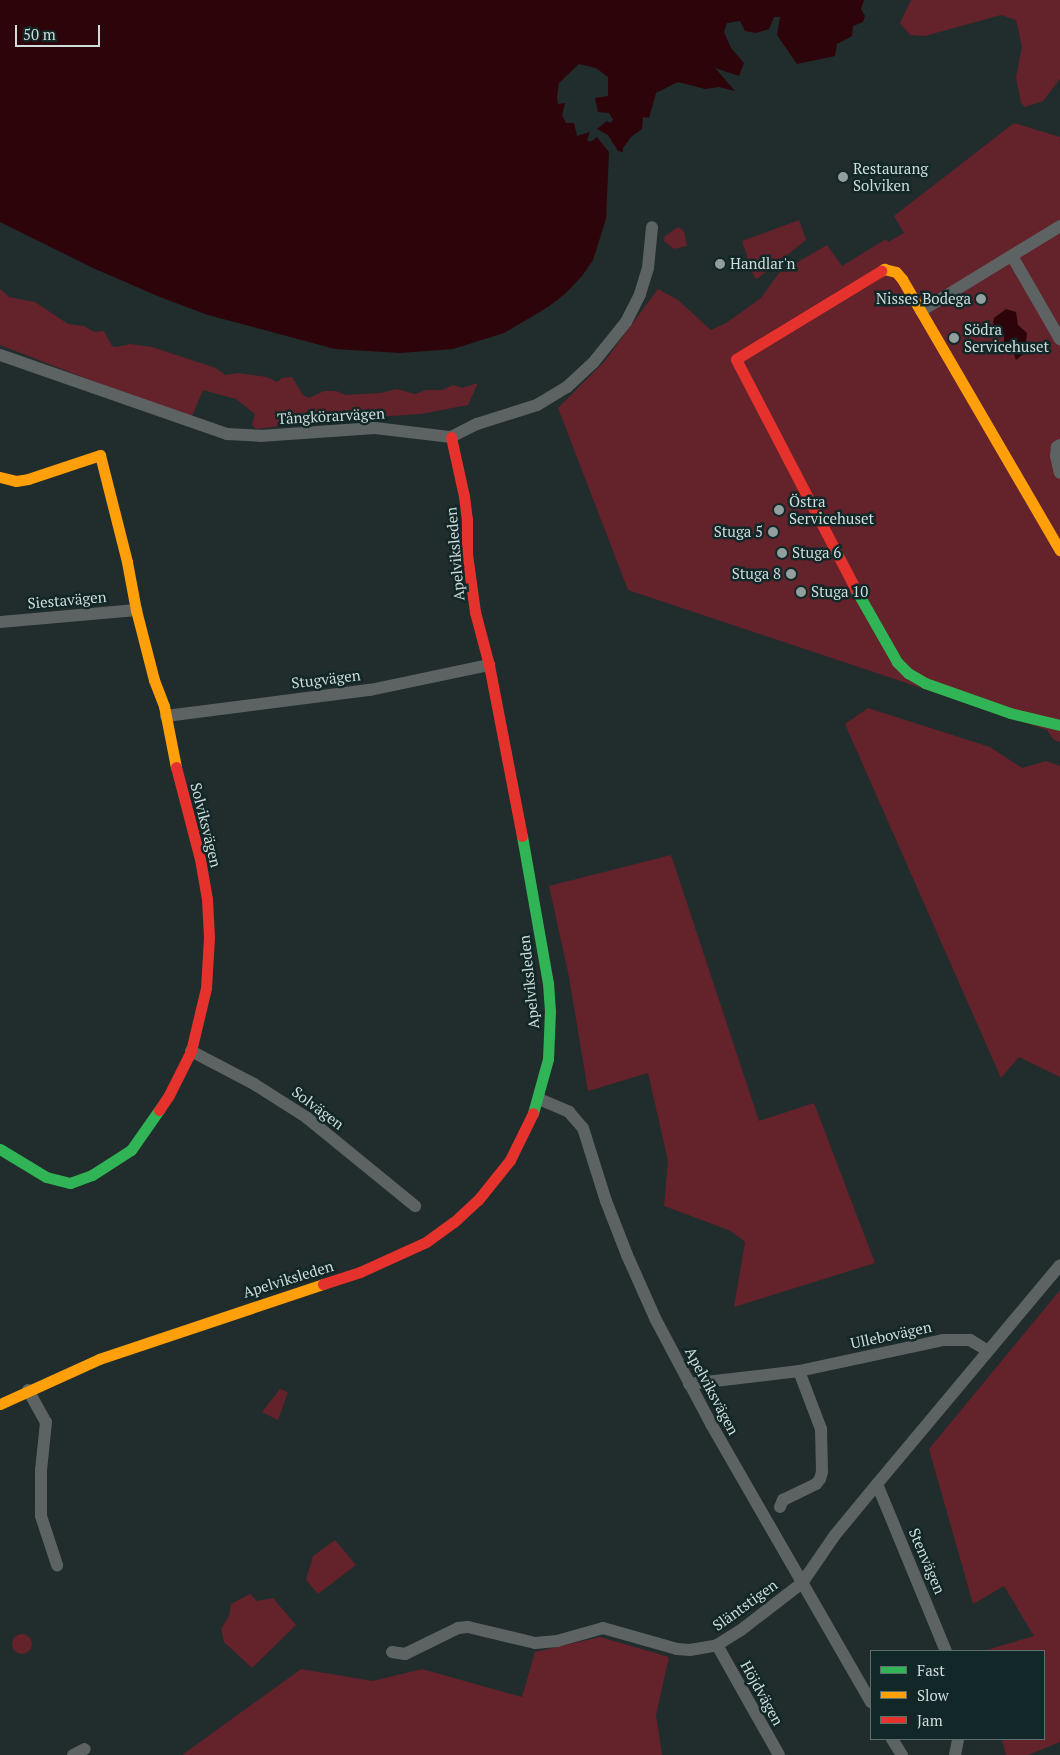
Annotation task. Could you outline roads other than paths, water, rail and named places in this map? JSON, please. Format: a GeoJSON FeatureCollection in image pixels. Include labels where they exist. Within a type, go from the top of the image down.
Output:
{"type":"FeatureCollection","features":[{"type":"Feature","properties":{"kind":"street"},"geometry":{"type":"LineString","coordinates":[[921,311],[1060,226]]}},
{"type":"Feature","properties":{"kind":"street"},"geometry":{"type":"LineString","coordinates":[[451,437],[477,424],[537,406],[567,387],[593,363],[626,322],[640,294],[648,268],[652,227]]}},
{"type":"Feature","properties":{"kind":"street"},"geometry":{"type":"LineString","coordinates":[[1012,256],[1060,339]]}},
{"type":"Feature","properties":{"kind":"street"},"geometry":{"type":"LineString","coordinates":[[1060,548],[902,279],[896,272],[884,269],[736,359],[872,620],[897,662],[908,673],[925,683],[1010,713],[1060,725]]}},
{"type":"Feature","properties":{"kind":"street","name":"Tångkörarvägen"},"geometry":{"type":"LineString","coordinates":[[0,355],[227,434],[260,436],[375,428],[451,437]]}},
{"type":"Feature","properties":{"kind":"street","name":"Apelviksleden"},"geometry":{"type":"LineString","coordinates":[[0,1404],[69,1371],[150,1340],[360,1272],[426,1242],[467,1211],[500,1175],[520,1142],[539,1100],[550,1038],[548,983],[489,665],[475,612],[467,554],[465,504],[451,437]]}},
{"type":"Feature","properties":{"kind":"street"},"geometry":{"type":"LineString","coordinates":[[1060,445],[1057,447],[1056,456],[1060,473]]}},
{"type":"Feature","properties":{"kind":"street","name":"Solviksvägen"},"geometry":{"type":"LineString","coordinates":[[0,477],[16,480],[28,479],[100,455],[127,562],[136,610],[166,716],[174,758],[200,859],[208,912],[209,956],[206,988],[191,1051],[169,1095],[138,1142],[123,1156],[92,1175],[76,1182],[62,1182],[36,1172],[0,1149]]}},
{"type":"Feature","properties":{"kind":"street","name":"Siestavägen"},"geometry":{"type":"LineString","coordinates":[[0,622],[136,610]]}},
{"type":"Feature","properties":{"kind":"street","name":"Stugvägen"},"geometry":{"type":"LineString","coordinates":[[166,716],[370,690],[489,665]]}},
{"type":"Feature","properties":{"kind":"street","name":"Solvägen"},"geometry":{"type":"LineString","coordinates":[[191,1051],[254,1084],[306,1117],[415,1206]]}},
{"type":"Feature","properties":{"kind":"street","name":"Apelviksvägen"},"geometry":{"type":"LineString","coordinates":[[539,1100],[568,1112],[584,1128],[606,1201],[627,1255],[656,1320],[690,1384],[870,1700]]}},
{"type":"Feature","properties":{"kind":"street","name":"Släntstigen"},"geometry":{"type":"LineString","coordinates":[[392,1652],[405,1654],[458,1628],[468,1627],[535,1643],[557,1641],[603,1628],[677,1650],[690,1650],[717,1645],[741,1630],[802,1583],[835,1535],[1060,1266]]}},
{"type":"Feature","properties":{"kind":"street","name":"Ullebovägen"},"geometry":{"type":"LineString","coordinates":[[690,1384],[799,1371],[943,1340],[970,1340],[988,1351]]}},
{"type":"Feature","properties":{"kind":"street"},"geometry":{"type":"LineString","coordinates":[[780,1507],[783,1500],[816,1484],[822,1472],[821,1429],[799,1371]]}},
{"type":"Feature","properties":{"kind":"street"},"geometry":{"type":"LineString","coordinates":[[28,1390],[46,1422],[41,1470],[41,1516],[57,1565]]}},
{"type":"Feature","properties":{"kind":"street","name":"Stenvägen"},"geometry":{"type":"LineString","coordinates":[[877,1484],[946,1650]]}},
{"type":"Feature","properties":{"kind":"street","name":"Höjdvägen"},"geometry":{"type":"LineString","coordinates":[[717,1645],[779,1755]]}},
{"type":"Feature","properties":{"kind":"street"},"geometry":{"type":"LineString","coordinates":[[893,1740],[902,1755]]}},
{"type":"Feature","properties":{"kind":"street"},"geometry":{"type":"LineString","coordinates":[[956,1755],[958,1740]]}},
{"type":"Feature","properties":{"kind":"place","name":"Restaurang Solviken"},"geometry":{"type":"Point","coordinates":[843,177]}},
{"type":"Feature","properties":{"kind":"place","name":"Handlar'n"},"geometry":{"type":"Point","coordinates":[720,264]}},
{"type":"Feature","properties":{"kind":"place","name":"Nisses Bodega"},"geometry":{"type":"Point","coordinates":[981,299]}},
{"type":"Feature","properties":{"kind":"place","name":"Södra Servicehuset"},"geometry":{"type":"Point","coordinates":[954,338]}},
{"type":"Feature","properties":{"kind":"place","name":"Östra Servicehuset"},"geometry":{"type":"Point","coordinates":[779,510]}},
{"type":"Feature","properties":{"kind":"place","name":"Stuga 5"},"geometry":{"type":"Point","coordinates":[773,532]}},
{"type":"Feature","properties":{"kind":"place","name":"Stuga 6"},"geometry":{"type":"Point","coordinates":[782,553]}},
{"type":"Feature","properties":{"kind":"place","name":"Stuga 8"},"geometry":{"type":"Point","coordinates":[791,574]}},
{"type":"Feature","properties":{"kind":"place","name":"Stuga 10"},"geometry":{"type":"Point","coordinates":[801,592]}}]}
